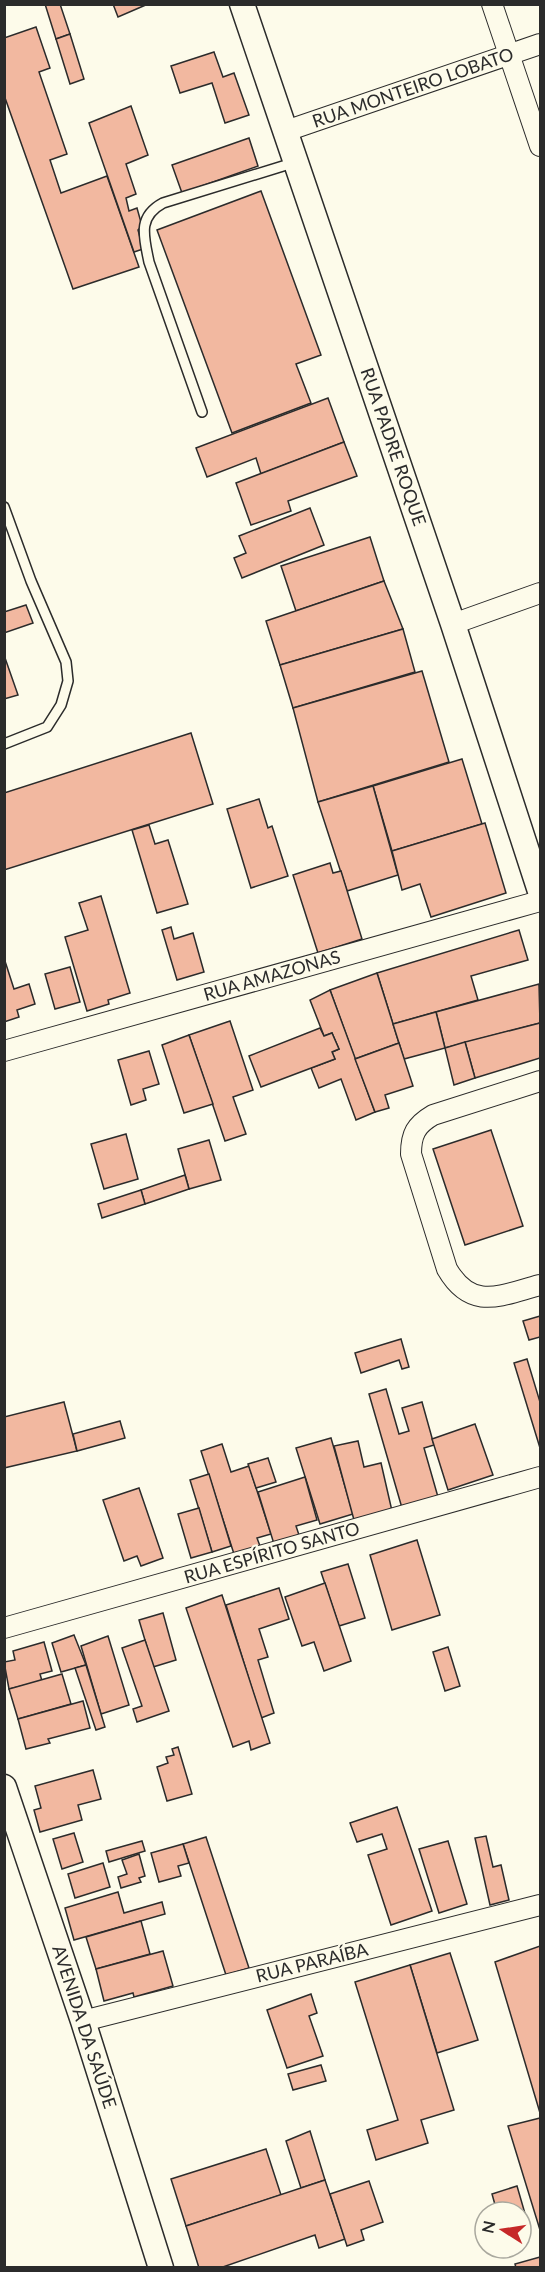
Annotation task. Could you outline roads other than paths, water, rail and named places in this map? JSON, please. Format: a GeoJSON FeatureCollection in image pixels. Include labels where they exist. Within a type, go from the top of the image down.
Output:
{"type":"FeatureCollection","features":[{"type":"Feature","properties":{"kind":"street","name":"RUA PADRE ROQUE"},"geometry":{"type":"LineString","coordinates":[[242,4],[453,624],[540,891]]}},
{"type":"Feature","properties":{"kind":"street"},"geometry":{"type":"LineString","coordinates":[[492,4],[540,146]]}},
{"type":"Feature","properties":{"kind":"street","name":"RUA MONTEIRO LOBATO"},"geometry":{"type":"LineString","coordinates":[[285,132],[540,44]]}},
{"type":"Feature","properties":{"kind":"street"},"geometry":{"type":"LineString","coordinates":[[453,624],[540,593]]}},
{"type":"Feature","properties":{"kind":"street","name":"RUA AMAZONAS"},"geometry":{"type":"LineString","coordinates":[[4,1051],[540,901]]}},
{"type":"Feature","properties":{"kind":"street"},"geometry":{"type":"LineString","coordinates":[[540,1081],[433,1115],[419,1124],[411,1143],[411,1154],[444,1259],[455,1282],[464,1292],[492,1297],[540,1285]]}},
{"type":"Feature","properties":{"kind":"street","name":"RUA ESPÍRITO SANTO"},"geometry":{"type":"LineString","coordinates":[[4,1628],[540,1477]]}},
{"type":"Feature","properties":{"kind":"street","name":"AVENIDA DA SAÚDE"},"geometry":{"type":"LineString","coordinates":[[4,1787],[83,2021],[161,2268]]}},
{"type":"Feature","properties":{"kind":"street","name":"RUA PARAÍBA"},"geometry":{"type":"LineString","coordinates":[[83,2021],[540,1905]]}},
{"type":"Feature","properties":{"kind":"lane"},"geometry":{"type":"LineString","coordinates":[[202,412],[149,262],[145,241],[146,217],[151,209],[163,203],[296,162]]}},
{"type":"Feature","properties":{"kind":"lane"},"geometry":{"type":"LineString","coordinates":[[4,507],[31,581],[66,662],[68,681],[61,705],[47,727],[4,744]]}}]}
